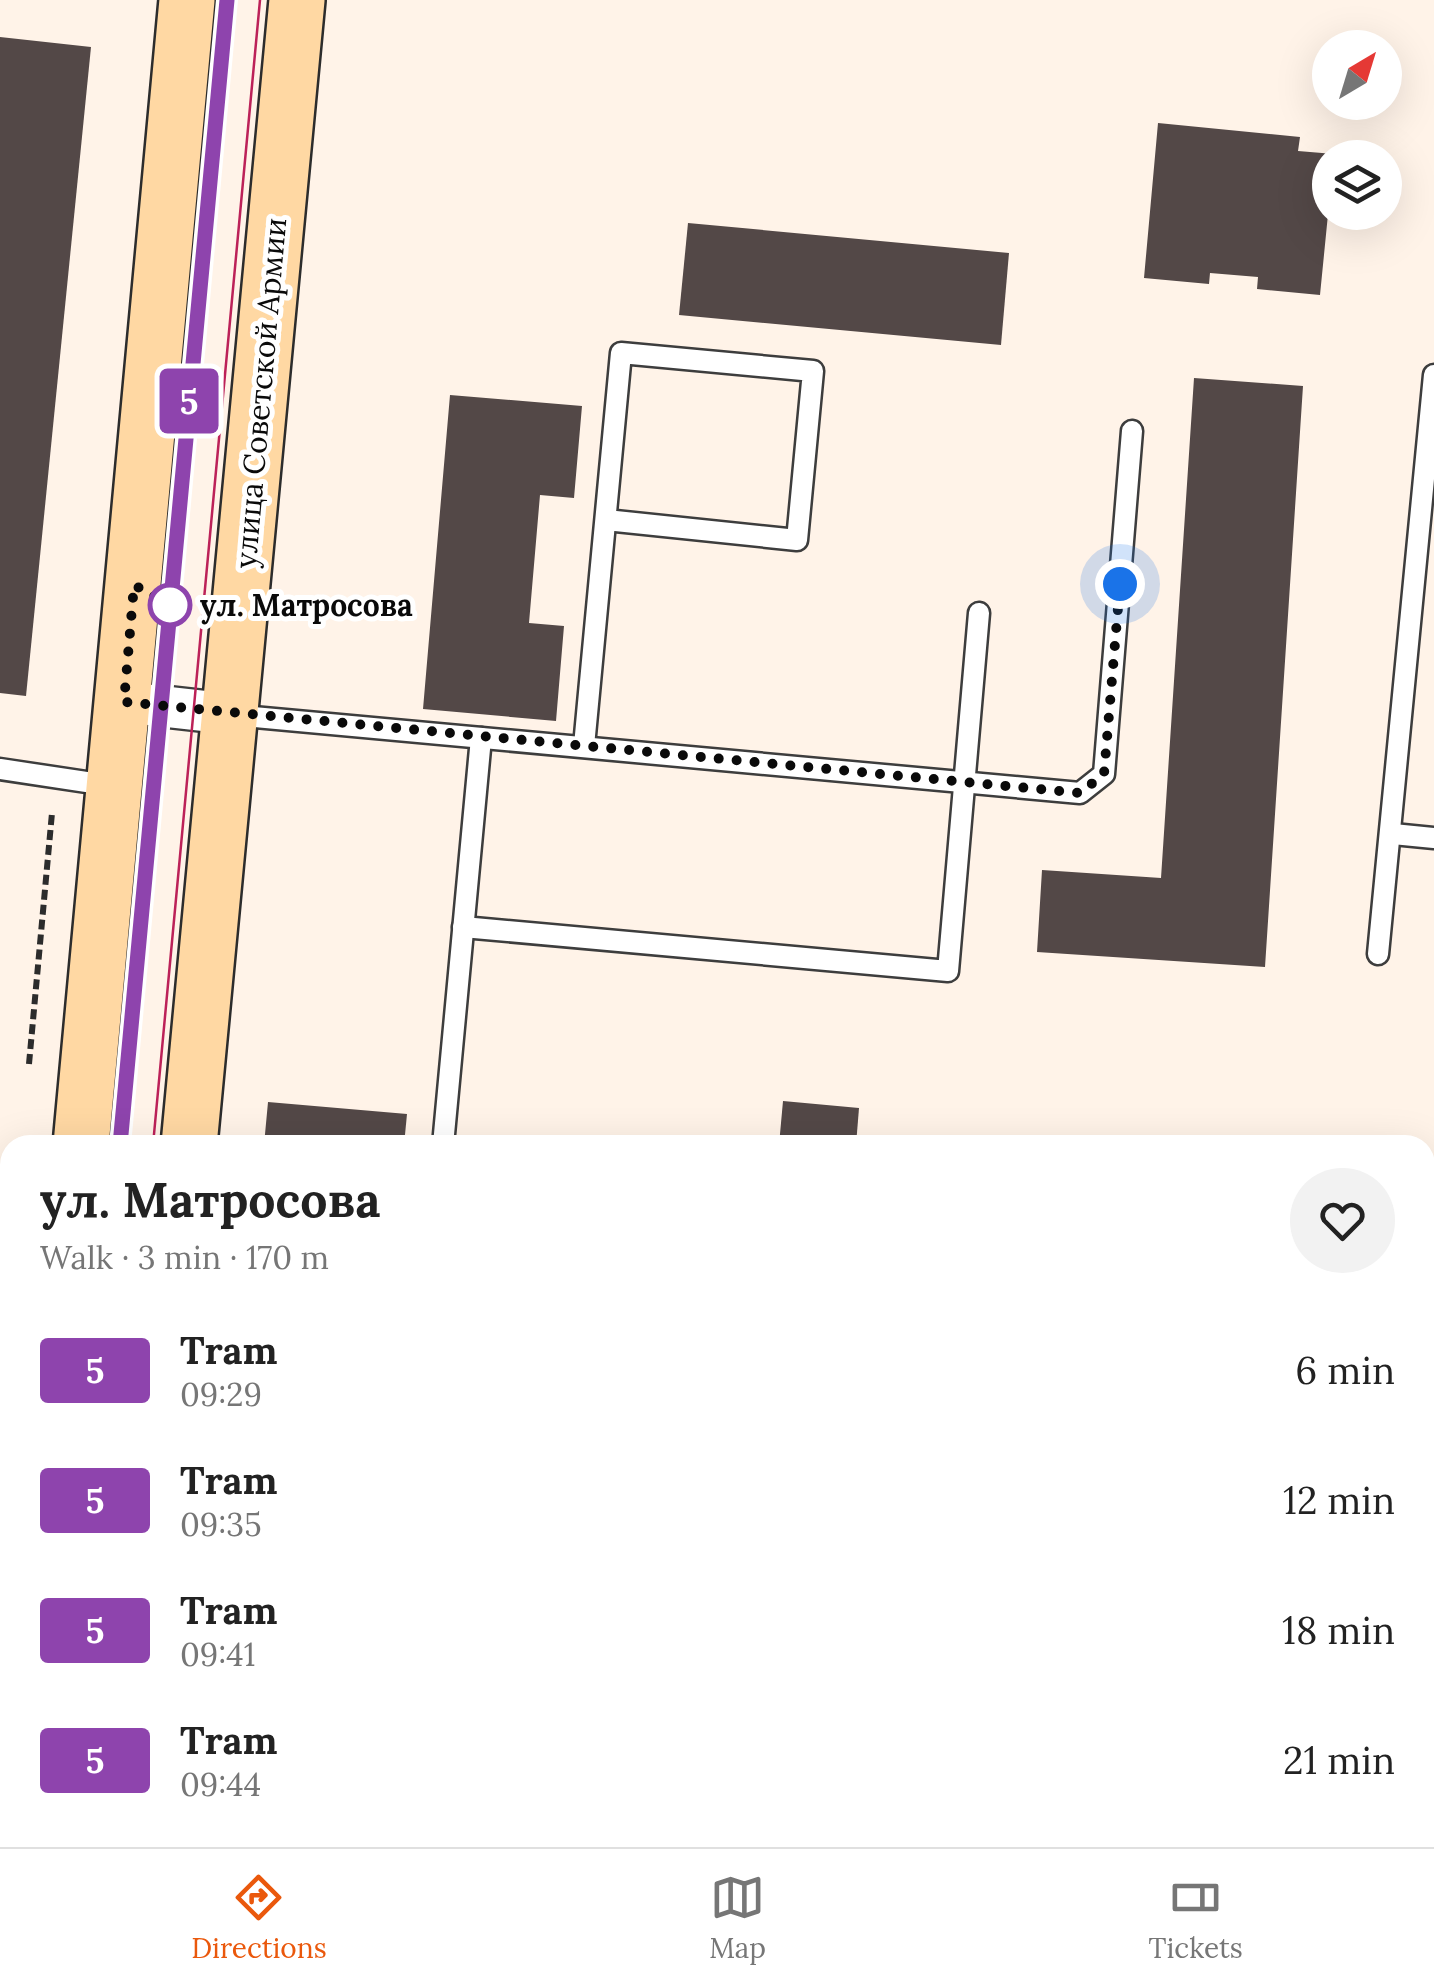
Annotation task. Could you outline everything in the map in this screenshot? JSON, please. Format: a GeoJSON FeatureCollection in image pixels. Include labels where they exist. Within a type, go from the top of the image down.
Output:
{"type":"FeatureCollection","features":[{"type":"Feature","properties":{"kind":"main road"},"geometry":{"type":"LineString","coordinates":[[82,1135],[187,0]]}},
{"type":"Feature","properties":{"kind":"main road","name":"улица Советской Армии"},"geometry":{"type":"LineString","coordinates":[[190,1135],[298,0]]}},
{"type":"Feature","properties":{"kind":"street"},"geometry":{"type":"LineString","coordinates":[[124,702],[232,714]]}},
{"type":"Feature","properties":{"kind":"lane"},"geometry":{"type":"LineString","coordinates":[[584,746],[622,353],[813,371],[797,540],[606,520]]}},
{"type":"Feature","properties":{"kind":"lane"},"geometry":{"type":"LineString","coordinates":[[1378,954],[1393,834],[1434,375]]}},
{"type":"Feature","properties":{"kind":"lane"},"geometry":{"type":"LineString","coordinates":[[232,714],[1080,793],[1104,774],[1132,431]]}},
{"type":"Feature","properties":{"kind":"lane"},"geometry":{"type":"LineString","coordinates":[[463,927],[948,971],[979,614]]}},
{"type":"Feature","properties":{"kind":"lane"},"geometry":{"type":"LineString","coordinates":[[444,1135],[481,738]]}},
{"type":"Feature","properties":{"kind":"lane"},"geometry":{"type":"LineString","coordinates":[[0,769],[115,786]]}},
{"type":"Feature","properties":{"kind":"lane"},"geometry":{"type":"LineString","coordinates":[[1393,834],[1434,838]]}},
{"type":"Feature","properties":{"kind":"path"},"geometry":{"type":"LineString","coordinates":[[28,1068],[55,778]]}},
{"type":"Feature","properties":{"kind":"building"},"geometry":{"type":"Polygon","coordinates":[[[0,37],[91,47],[26,696],[0,693],[0,37]]]}},
{"type":"Feature","properties":{"kind":"building"},"geometry":{"type":"Polygon","coordinates":[[[1158,123],[1300,137],[1298,151],[1312,152],[1312,230],[1326,230],[1320,295],[1257,289],[1258,277],[1210,273],[1209,284],[1144,278],[1158,123]]]}},
{"type":"Feature","properties":{"kind":"building"},"geometry":{"type":"Polygon","coordinates":[[[688,223],[1009,253],[1001,345],[679,315],[688,223]]]}},
{"type":"Feature","properties":{"kind":"building"},"geometry":{"type":"Polygon","coordinates":[[[1194,378],[1303,386],[1265,967],[1037,952],[1042,870],[1161,878],[1194,378]]]}},
{"type":"Feature","properties":{"kind":"building"},"geometry":{"type":"Polygon","coordinates":[[[450,395],[582,406],[574,498],[540,495],[529,623],[564,626],[556,721],[423,709],[450,395]]]}},
{"type":"Feature","properties":{"kind":"building"},"geometry":{"type":"Polygon","coordinates":[[[783,1101],[859,1108],[857,1135],[780,1135],[783,1101]]]}},
{"type":"Feature","properties":{"kind":"building"},"geometry":{"type":"Polygon","coordinates":[[[268,1102],[407,1114],[405,1135],[265,1135],[268,1102]]]}},
{"type":"Feature","properties":{"kind":"tram line"},"geometry":{"type":"LineString","coordinates":[[121,1135],[227,0]]}},
{"type":"Feature","properties":{"kind":"tram line","name":"5"},"geometry":{"type":"LineString","coordinates":[[121,1135],[227,0]]}},
{"type":"Feature","properties":{"kind":"tram line"},"geometry":{"type":"LineString","coordinates":[[154,1135],[260,0]]}},
{"type":"Feature","properties":{"kind":"place","name":"ул. Матросова"},"geometry":{"type":"Point","coordinates":[170,605]}},
{"type":"Feature","properties":{"kind":"route"},"geometry":{"type":"LineString","coordinates":[[170,605],[134,585],[124,702],[1080,793],[1104,774],[1120,584]]}}]}
